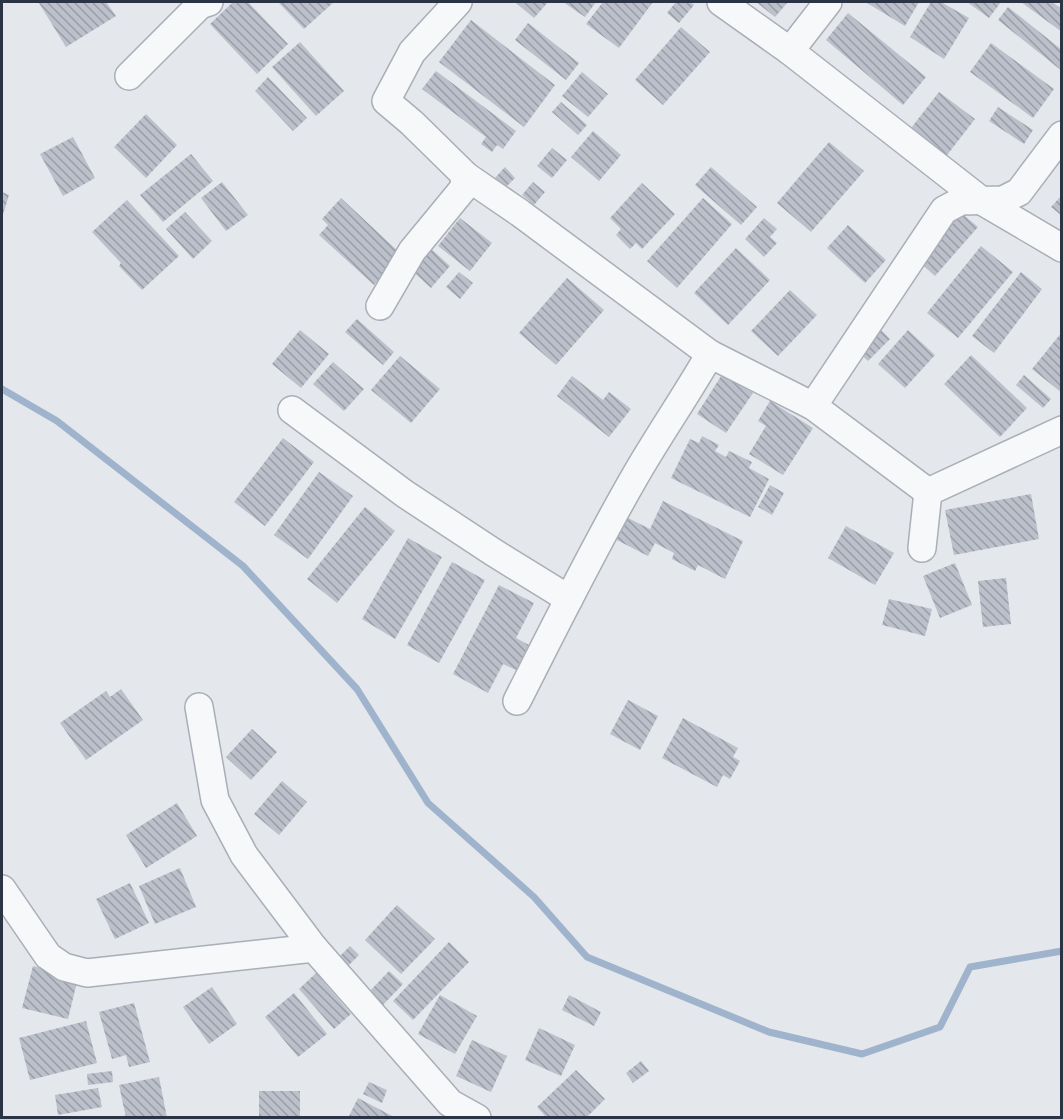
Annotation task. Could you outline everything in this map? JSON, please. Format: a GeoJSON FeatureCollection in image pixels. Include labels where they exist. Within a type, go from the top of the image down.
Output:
{"type":"FeatureCollection","features":[{"type":"Feature","properties":{"kind":"street"},"geometry":{"type":"LineString","coordinates":[[458,2],[412,52],[386,101],[466,176],[520,213],[710,354],[813,406],[928,492]]}},
{"type":"Feature","properties":{"kind":"street"},"geometry":{"type":"LineString","coordinates":[[721,2],[790,51],[982,201],[1062,248]]}},
{"type":"Feature","properties":{"kind":"street"},"geometry":{"type":"LineString","coordinates":[[790,51],[828,2]]}},
{"type":"Feature","properties":{"kind":"street"},"geometry":{"type":"LineString","coordinates":[[129,76],[202,3]]}},
{"type":"Feature","properties":{"kind":"street"},"geometry":{"type":"LineString","coordinates":[[813,406],[944,210],[961,201],[1003,200],[1019,192],[1062,135]]}},
{"type":"Feature","properties":{"kind":"street"},"geometry":{"type":"LineString","coordinates":[[380,306],[412,251],[463,189],[466,176]]}},
{"type":"Feature","properties":{"kind":"street"},"geometry":{"type":"LineString","coordinates":[[517,701],[635,476],[687,396],[710,354]]}},
{"type":"Feature","properties":{"kind":"street"},"geometry":{"type":"LineString","coordinates":[[292,410],[405,494],[569,599]]}},
{"type":"Feature","properties":{"kind":"street"},"geometry":{"type":"LineString","coordinates":[[928,492],[1062,430]]}},
{"type":"Feature","properties":{"kind":"street"},"geometry":{"type":"LineString","coordinates":[[922,548],[928,492]]}},
{"type":"Feature","properties":{"kind":"street"},"geometry":{"type":"LineString","coordinates":[[199,707],[215,800],[244,855],[314,948],[450,1103],[477,1118]]}},
{"type":"Feature","properties":{"kind":"street"},"geometry":{"type":"LineString","coordinates":[[2,890],[48,956],[64,967],[87,973],[314,948]]}},
{"type":"Feature","properties":{"kind":"building"},"geometry":{"type":"Polygon","coordinates":[[[106,2],[116,16],[66,47],[39,3],[106,2]]]}},
{"type":"Feature","properties":{"kind":"building"},"geometry":{"type":"Polygon","coordinates":[[[233,2],[248,2],[288,44],[257,74],[210,24],[233,2]]]}},
{"type":"Feature","properties":{"kind":"building"},"geometry":{"type":"Polygon","coordinates":[[[278,2],[334,2],[304,29],[278,2]]]}},
{"type":"Feature","properties":{"kind":"building"},"geometry":{"type":"Polygon","coordinates":[[[515,2],[548,2],[534,18],[515,2]]]}},
{"type":"Feature","properties":{"kind":"building"},"geometry":{"type":"Polygon","coordinates":[[[563,2],[596,2],[585,17],[563,2]]]}},
{"type":"Feature","properties":{"kind":"building"},"geometry":{"type":"Polygon","coordinates":[[[603,2],[653,2],[619,48],[586,24],[603,2]]]}},
{"type":"Feature","properties":{"kind":"building"},"geometry":{"type":"Polygon","coordinates":[[[676,2],[690,2],[694,5],[679,23],[667,13],[676,2]]]}},
{"type":"Feature","properties":{"kind":"building"},"geometry":{"type":"Polygon","coordinates":[[[756,2],[788,2],[775,17],[756,2]]]}},
{"type":"Feature","properties":{"kind":"building"},"geometry":{"type":"Polygon","coordinates":[[[868,2],[919,2],[905,26],[868,2]]]}},
{"type":"Feature","properties":{"kind":"building"},"geometry":{"type":"Polygon","coordinates":[[[931,2],[941,2],[969,18],[944,59],[910,37],[931,2]]]}},
{"type":"Feature","properties":{"kind":"building"},"geometry":{"type":"Polygon","coordinates":[[[967,2],[1001,2],[989,18],[967,2]]]}},
{"type":"Feature","properties":{"kind":"building"},"geometry":{"type":"Polygon","coordinates":[[[1021,2],[1052,2],[1062,9],[1062,32],[1021,2]]]}},
{"type":"Feature","properties":{"kind":"building"},"geometry":{"type":"Polygon","coordinates":[[[1008,7],[1062,50],[1062,71],[998,20],[1008,7]]]}},
{"type":"Feature","properties":{"kind":"building"},"geometry":{"type":"Polygon","coordinates":[[[848,13],[926,77],[903,105],[826,40],[848,13]]]}},
{"type":"Feature","properties":{"kind":"building"},"geometry":{"type":"Polygon","coordinates":[[[471,20],[555,85],[524,127],[439,62],[471,20]]]}},
{"type":"Feature","properties":{"kind":"building"},"geometry":{"type":"Polygon","coordinates":[[[528,23],[579,63],[566,80],[515,40],[528,23]]]}},
{"type":"Feature","properties":{"kind":"building"},"geometry":{"type":"Polygon","coordinates":[[[681,27],[710,52],[663,105],[635,80],[681,27]]]}},
{"type":"Feature","properties":{"kind":"building"},"geometry":{"type":"Polygon","coordinates":[[[300,42],[344,91],[316,116],[272,67],[300,42]]]}},
{"type":"Feature","properties":{"kind":"building"},"geometry":{"type":"Polygon","coordinates":[[[991,43],[1054,89],[1033,118],[970,72],[991,43]]]}},
{"type":"Feature","properties":{"kind":"building"},"geometry":{"type":"Polygon","coordinates":[[[436,71],[516,131],[503,149],[497,145],[492,152],[481,144],[486,137],[422,89],[436,71]]]}},
{"type":"Feature","properties":{"kind":"building"},"geometry":{"type":"Polygon","coordinates":[[[582,72],[608,94],[588,117],[562,96],[582,72]]]}},
{"type":"Feature","properties":{"kind":"building"},"geometry":{"type":"Polygon","coordinates":[[[268,77],[307,118],[293,131],[255,91],[268,77]]]}},
{"type":"Feature","properties":{"kind":"building"},"geometry":{"type":"Polygon","coordinates":[[[939,92],[975,119],[944,159],[908,132],[939,92]]]}},
{"type":"Feature","properties":{"kind":"building"},"geometry":{"type":"Polygon","coordinates":[[[561,102],[587,125],[578,135],[552,112],[561,102]]]}},
{"type":"Feature","properties":{"kind":"building"},"geometry":{"type":"Polygon","coordinates":[[[998,107],[1033,130],[1024,144],[989,121],[998,107]]]}},
{"type":"Feature","properties":{"kind":"building"},"geometry":{"type":"Polygon","coordinates":[[[146,114],[177,145],[146,178],[114,147],[146,114]]]}},
{"type":"Feature","properties":{"kind":"building"},"geometry":{"type":"Polygon","coordinates":[[[593,131],[621,155],[599,181],[571,157],[593,131]]]}},
{"type":"Feature","properties":{"kind":"building"},"geometry":{"type":"Polygon","coordinates":[[[73,137],[95,178],[63,196],[40,154],[73,137]]]}},
{"type":"Feature","properties":{"kind":"building"},"geometry":{"type":"Polygon","coordinates":[[[829,142],[864,171],[811,232],[777,203],[829,142]]]}},
{"type":"Feature","properties":{"kind":"building"},"geometry":{"type":"Polygon","coordinates":[[[552,148],[567,160],[552,178],[537,166],[552,148]]]}},
{"type":"Feature","properties":{"kind":"building"},"geometry":{"type":"Polygon","coordinates":[[[191,154],[213,181],[163,222],[140,195],[191,154]]]}},
{"type":"Feature","properties":{"kind":"building"},"geometry":{"type":"Polygon","coordinates":[[[505,167],[515,178],[505,188],[495,178],[505,167]]]}},
{"type":"Feature","properties":{"kind":"building"},"geometry":{"type":"Polygon","coordinates":[[[711,167],[757,207],[741,225],[695,185],[711,167]]]}},
{"type":"Feature","properties":{"kind":"building"},"geometry":{"type":"Polygon","coordinates":[[[222,182],[248,215],[226,231],[201,198],[222,182]]]}},
{"type":"Feature","properties":{"kind":"building"},"geometry":{"type":"Polygon","coordinates":[[[533,182],[545,192],[534,205],[522,195],[533,182]]]}},
{"type":"Feature","properties":{"kind":"building"},"geometry":{"type":"Polygon","coordinates":[[[642,183],[675,214],[642,249],[636,243],[630,249],[616,235],[621,229],[610,218],[642,183]]]}},
{"type":"Feature","properties":{"kind":"building"},"geometry":{"type":"Polygon","coordinates":[[[2,192],[9,195],[2,218],[2,192]]]}},
{"type":"Feature","properties":{"kind":"building"},"geometry":{"type":"Polygon","coordinates":[[[1062,195],[1062,216],[1051,207],[1062,195]]]}},
{"type":"Feature","properties":{"kind":"building"},"geometry":{"type":"Polygon","coordinates":[[[341,198],[401,254],[374,285],[319,235],[328,225],[322,219],[341,198]]]}},
{"type":"Feature","properties":{"kind":"building"},"geometry":{"type":"Polygon","coordinates":[[[703,198],[732,224],[677,288],[647,261],[703,198]]]}},
{"type":"Feature","properties":{"kind":"building"},"geometry":{"type":"Polygon","coordinates":[[[127,200],[179,256],[142,290],[92,232],[127,200]]]}},
{"type":"Feature","properties":{"kind":"building"},"geometry":{"type":"Polygon","coordinates":[[[959,211],[978,227],[935,276],[916,259],[959,211]]]}},
{"type":"Feature","properties":{"kind":"building"},"geometry":{"type":"Polygon","coordinates":[[[185,212],[212,241],[193,259],[166,229],[185,212]]]}},
{"type":"Feature","properties":{"kind":"building"},"geometry":{"type":"Polygon","coordinates":[[[460,218],[492,243],[470,271],[438,246],[460,218]]]}},
{"type":"Feature","properties":{"kind":"building"},"geometry":{"type":"Polygon","coordinates":[[[764,218],[777,229],[770,237],[777,243],[764,257],[745,239],[764,218]]]}},
{"type":"Feature","properties":{"kind":"building"},"geometry":{"type":"Polygon","coordinates":[[[848,225],[886,260],[865,283],[827,248],[848,225]]]}},
{"type":"Feature","properties":{"kind":"building"},"geometry":{"type":"Polygon","coordinates":[[[428,246],[450,266],[431,288],[408,267],[428,246]]]}},
{"type":"Feature","properties":{"kind":"building"},"geometry":{"type":"Polygon","coordinates":[[[981,246],[1013,272],[958,338],[927,313],[981,246]]]}},
{"type":"Feature","properties":{"kind":"building"},"geometry":{"type":"Polygon","coordinates":[[[736,248],[770,280],[728,325],[694,293],[736,248]]]}},
{"type":"Feature","properties":{"kind":"building"},"geometry":{"type":"Polygon","coordinates":[[[459,272],[473,283],[460,299],[446,287],[459,272]]]}},
{"type":"Feature","properties":{"kind":"building"},"geometry":{"type":"Polygon","coordinates":[[[1021,272],[1042,289],[994,353],[972,336],[1021,272]]]}},
{"type":"Feature","properties":{"kind":"building"},"geometry":{"type":"Polygon","coordinates":[[[567,278],[604,310],[556,365],[519,333],[567,278]]]}},
{"type":"Feature","properties":{"kind":"building"},"geometry":{"type":"Polygon","coordinates":[[[790,290],[817,315],[778,356],[751,331],[790,290]]]}},
{"type":"Feature","properties":{"kind":"building"},"geometry":{"type":"Polygon","coordinates":[[[357,319],[394,352],[383,365],[345,332],[357,319]]]}},
{"type":"Feature","properties":{"kind":"building"},"geometry":{"type":"Polygon","coordinates":[[[877,326],[890,339],[868,361],[855,349],[877,326]]]}},
{"type":"Feature","properties":{"kind":"building"},"geometry":{"type":"Polygon","coordinates":[[[300,330],[329,354],[301,388],[272,364],[300,330]]]}},
{"type":"Feature","properties":{"kind":"building"},"geometry":{"type":"Polygon","coordinates":[[[908,330],[935,355],[905,388],[878,364],[908,330]]]}},
{"type":"Feature","properties":{"kind":"building"},"geometry":{"type":"Polygon","coordinates":[[[1062,332],[1062,393],[1032,369],[1062,332]]]}},
{"type":"Feature","properties":{"kind":"building"},"geometry":{"type":"Polygon","coordinates":[[[971,355],[1027,408],[1000,437],[944,384],[971,355]]]}},
{"type":"Feature","properties":{"kind":"building"},"geometry":{"type":"Polygon","coordinates":[[[400,356],[440,389],[411,423],[371,390],[400,356]]]}},
{"type":"Feature","properties":{"kind":"building"},"geometry":{"type":"Polygon","coordinates":[[[333,362],[364,389],[344,411],[313,384],[333,362]]]}},
{"type":"Feature","properties":{"kind":"building"},"geometry":{"type":"Polygon","coordinates":[[[723,373],[753,393],[726,433],[697,414],[723,373]]]}},
{"type":"Feature","properties":{"kind":"building"},"geometry":{"type":"Polygon","coordinates":[[[1024,375],[1051,399],[1043,408],[1016,385],[1024,375]]]}},
{"type":"Feature","properties":{"kind":"building"},"geometry":{"type":"Polygon","coordinates":[[[572,376],[603,400],[609,392],[631,409],[609,437],[557,396],[572,376]]]}},
{"type":"Feature","properties":{"kind":"building"},"geometry":{"type":"Polygon","coordinates":[[[770,401],[813,428],[783,475],[749,454],[766,426],[758,421],[770,401]]]}},
{"type":"Feature","properties":{"kind":"building"},"geometry":{"type":"Polygon","coordinates":[[[702,436],[719,445],[715,451],[726,457],[729,451],[752,462],[749,468],[769,479],[750,517],[671,478],[690,439],[699,443],[702,436]]]}},
{"type":"Feature","properties":{"kind":"building"},"geometry":{"type":"Polygon","coordinates":[[[283,438],[314,462],[265,526],[234,502],[283,438]]]}},
{"type":"Feature","properties":{"kind":"building"},"geometry":{"type":"Polygon","coordinates":[[[319,472],[353,496],[308,559],[274,535],[319,472]]]}},
{"type":"Feature","properties":{"kind":"building"},"geometry":{"type":"Polygon","coordinates":[[[770,485],[784,493],[772,515],[758,507],[770,485]]]}},
{"type":"Feature","properties":{"kind":"building"},"geometry":{"type":"Polygon","coordinates":[[[1031,494],[1039,539],[954,555],[945,510],[1031,494]]]}},
{"type":"Feature","properties":{"kind":"building"},"geometry":{"type":"Polygon","coordinates":[[[663,501],[743,541],[725,579],[698,565],[695,571],[672,559],[674,553],[655,543],[648,556],[609,536],[620,514],[650,529],[663,501]]]}},
{"type":"Feature","properties":{"kind":"building"},"geometry":{"type":"Polygon","coordinates":[[[365,507],[395,531],[337,603],[307,579],[365,507]]]}},
{"type":"Feature","properties":{"kind":"building"},"geometry":{"type":"Polygon","coordinates":[[[846,526],[894,553],[875,585],[828,558],[846,526]]]}},
{"type":"Feature","properties":{"kind":"building"},"geometry":{"type":"Polygon","coordinates":[[[408,538],[442,557],[395,639],[362,619],[408,538]]]}},
{"type":"Feature","properties":{"kind":"building"},"geometry":{"type":"Polygon","coordinates":[[[452,562],[485,580],[439,663],[407,645],[452,562]]]}},
{"type":"Feature","properties":{"kind":"building"},"geometry":{"type":"Polygon","coordinates":[[[955,563],[972,605],[940,618],[923,576],[955,563]]]}},
{"type":"Feature","properties":{"kind":"building"},"geometry":{"type":"Polygon","coordinates":[[[1006,578],[1011,624],[983,627],[978,581],[1006,578]]]}},
{"type":"Feature","properties":{"kind":"building"},"geometry":{"type":"Polygon","coordinates":[[[499,585],[534,603],[516,638],[529,645],[516,670],[503,664],[488,693],[453,674],[499,585]]]}},
{"type":"Feature","properties":{"kind":"building"},"geometry":{"type":"Polygon","coordinates":[[[889,599],[932,609],[925,636],[882,625],[889,599]]]}},
{"type":"Feature","properties":{"kind":"building"},"geometry":{"type":"Polygon","coordinates":[[[121,689],[143,720],[86,760],[60,723],[106,691],[110,697],[121,689]]]}},
{"type":"Feature","properties":{"kind":"building"},"geometry":{"type":"Polygon","coordinates":[[[628,700],[658,716],[640,750],[610,734],[628,700]]]}},
{"type":"Feature","properties":{"kind":"building"},"geometry":{"type":"Polygon","coordinates":[[[683,718],[738,748],[733,757],[740,761],[730,779],[723,775],[717,787],[662,758],[683,718]]]}},
{"type":"Feature","properties":{"kind":"building"},"geometry":{"type":"Polygon","coordinates":[[[252,729],[277,752],[251,780],[226,757],[252,729]]]}},
{"type":"Feature","properties":{"kind":"building"},"geometry":{"type":"Polygon","coordinates":[[[282,781],[307,802],[279,835],[254,814],[282,781]]]}},
{"type":"Feature","properties":{"kind":"building"},"geometry":{"type":"Polygon","coordinates":[[[177,803],[197,836],[146,868],[126,835],[177,803]]]}},
{"type":"Feature","properties":{"kind":"building"},"geometry":{"type":"Polygon","coordinates":[[[180,868],[196,907],[155,924],[139,886],[180,868]]]}},
{"type":"Feature","properties":{"kind":"building"},"geometry":{"type":"Polygon","coordinates":[[[130,883],[149,923],[115,939],[96,899],[130,883]]]}},
{"type":"Feature","properties":{"kind":"building"},"geometry":{"type":"Polygon","coordinates":[[[397,905],[435,939],[401,974],[365,940],[397,905]]]}},
{"type":"Feature","properties":{"kind":"building"},"geometry":{"type":"Polygon","coordinates":[[[449,942],[469,962],[413,1020],[393,1001],[449,942]]]}},
{"type":"Feature","properties":{"kind":"building"},"geometry":{"type":"Polygon","coordinates":[[[350,946],[359,955],[344,970],[335,961],[350,946]]]}},
{"type":"Feature","properties":{"kind":"building"},"geometry":{"type":"Polygon","coordinates":[[[33,966],[78,978],[68,1019],[22,1008],[33,966]]]}},
{"type":"Feature","properties":{"kind":"building"},"geometry":{"type":"Polygon","coordinates":[[[389,971],[403,984],[382,1006],[368,993],[389,971]]]}},
{"type":"Feature","properties":{"kind":"building"},"geometry":{"type":"Polygon","coordinates":[[[316,973],[351,1014],[334,1029],[299,989],[316,973]]]}},
{"type":"Feature","properties":{"kind":"building"},"geometry":{"type":"Polygon","coordinates":[[[212,987],[237,1024],[209,1044],[183,1007],[212,987]]]}},
{"type":"Feature","properties":{"kind":"building"},"geometry":{"type":"Polygon","coordinates":[[[294,993],[327,1034],[298,1057],[265,1017],[294,993]]]}},
{"type":"Feature","properties":{"kind":"building"},"geometry":{"type":"Polygon","coordinates":[[[440,995],[477,1016],[455,1054],[418,1034],[440,995]]]}},
{"type":"Feature","properties":{"kind":"building"},"geometry":{"type":"Polygon","coordinates":[[[569,995],[601,1012],[594,1026],[562,1010],[569,995]]]}},
{"type":"Feature","properties":{"kind":"building"},"geometry":{"type":"Polygon","coordinates":[[[134,1003],[150,1062],[129,1067],[126,1055],[112,1059],[99,1012],[134,1003]]]}},
{"type":"Feature","properties":{"kind":"building"},"geometry":{"type":"Polygon","coordinates":[[[86,1021],[97,1063],[30,1080],[19,1038],[86,1021]]]}},
{"type":"Feature","properties":{"kind":"building"},"geometry":{"type":"Polygon","coordinates":[[[539,1028],[575,1045],[561,1076],[525,1060],[539,1028]]]}},
{"type":"Feature","properties":{"kind":"building"},"geometry":{"type":"Polygon","coordinates":[[[472,1040],[507,1056],[491,1092],[456,1076],[472,1040]]]}},
{"type":"Feature","properties":{"kind":"building"},"geometry":{"type":"Polygon","coordinates":[[[641,1061],[649,1071],[633,1083],[626,1073],[641,1061]]]}},
{"type":"Feature","properties":{"kind":"building"},"geometry":{"type":"Polygon","coordinates":[[[576,1070],[605,1099],[586,1118],[547,1118],[537,1107],[576,1070]]]}},
{"type":"Feature","properties":{"kind":"building"},"geometry":{"type":"Polygon","coordinates":[[[112,1071],[113,1082],[88,1085],[87,1074],[112,1071]]]}},
{"type":"Feature","properties":{"kind":"building"},"geometry":{"type":"Polygon","coordinates":[[[159,1077],[167,1118],[126,1118],[119,1085],[159,1077]]]}},
{"type":"Feature","properties":{"kind":"building"},"geometry":{"type":"Polygon","coordinates":[[[369,1082],[387,1090],[382,1103],[363,1094],[369,1082]]]}},
{"type":"Feature","properties":{"kind":"building"},"geometry":{"type":"Polygon","coordinates":[[[98,1088],[102,1107],[58,1115],[55,1095],[98,1088]]]}},
{"type":"Feature","properties":{"kind":"building"},"geometry":{"type":"Polygon","coordinates":[[[259,1091],[300,1091],[300,1118],[259,1118],[259,1091]]]}},
{"type":"Feature","properties":{"kind":"building"},"geometry":{"type":"Polygon","coordinates":[[[358,1098],[396,1118],[348,1118],[358,1098]]]}},
{"type":"Feature","properties":{"kind":"waterway"},"geometry":{"type":"LineString","coordinates":[[2,389],[57,421],[243,566],[357,689],[428,803],[534,897],[587,957],[769,1032],[862,1054],[940,1027],[970,967],[1062,951]]}}]}
